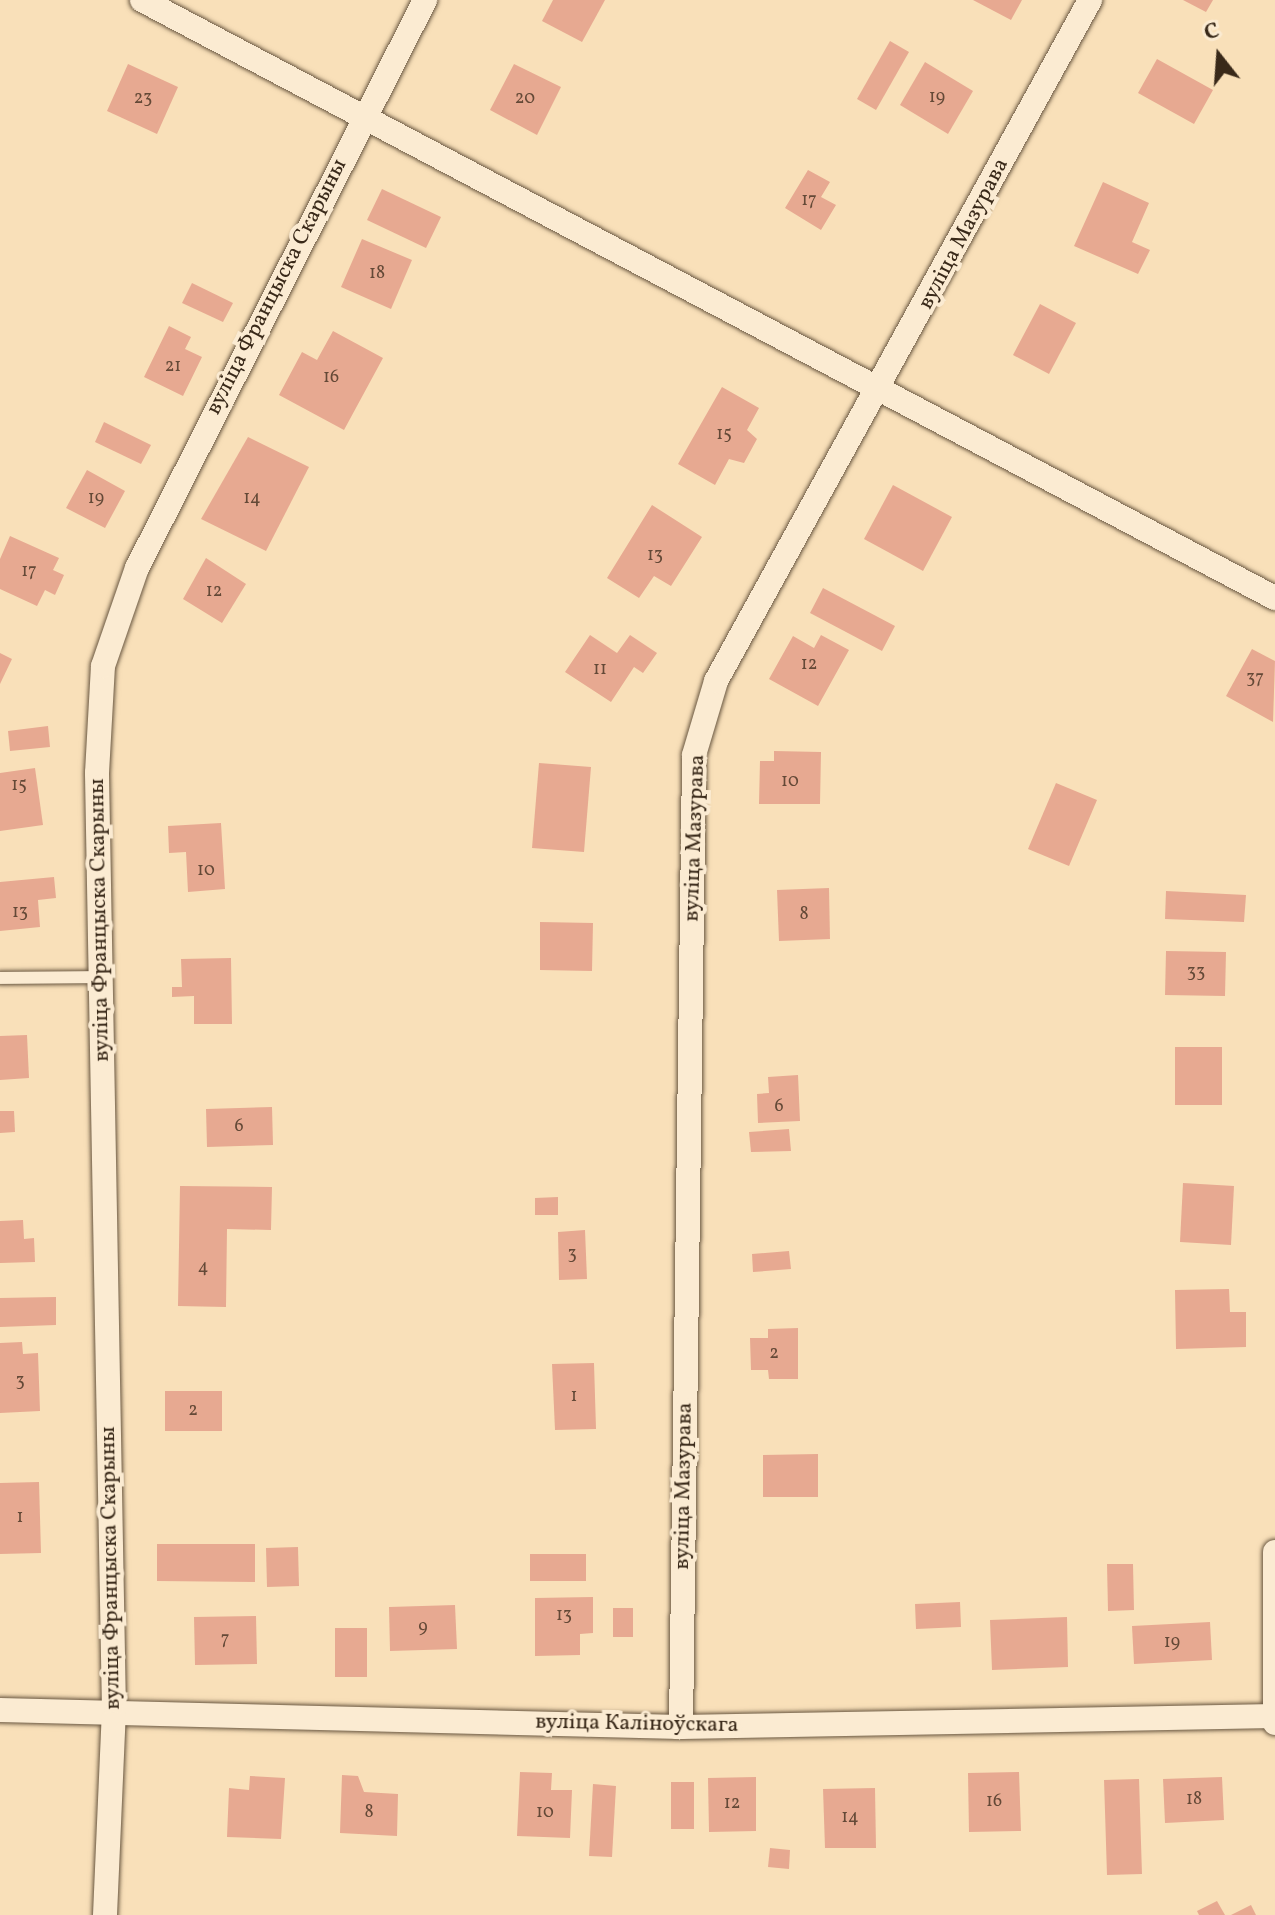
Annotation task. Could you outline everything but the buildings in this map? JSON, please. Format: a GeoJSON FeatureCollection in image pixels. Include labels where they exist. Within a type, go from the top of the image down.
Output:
{"type":"FeatureCollection","features":[{"type":"Feature","properties":{"kind":"street"},"geometry":{"type":"LineString","coordinates":[[142,0],[364,114],[1275,598]]}},
{"type":"Feature","properties":{"kind":"street","name":"вуліца Францыска Скарыны"},"geometry":{"type":"LineString","coordinates":[[105,1915],[114,1711],[97,773],[103,666],[137,568],[364,114],[425,0]]}},
{"type":"Feature","properties":{"kind":"street","name":"вуліца Мазурава"},"geometry":{"type":"LineString","coordinates":[[681,1727],[694,755],[716,681],[881,388],[1090,0]]}},
{"type":"Feature","properties":{"kind":"street"},"geometry":{"type":"LineString","coordinates":[[1274,1718],[1275,1552]]}},
{"type":"Feature","properties":{"kind":"street","name":"вуліца Каліноўскага"},"geometry":{"type":"LineString","coordinates":[[0,1710],[681,1727],[1274,1718]]}},
{"type":"Feature","properties":{"kind":"lane"},"geometry":{"type":"LineString","coordinates":[[0,978],[101,977]]}}]}
